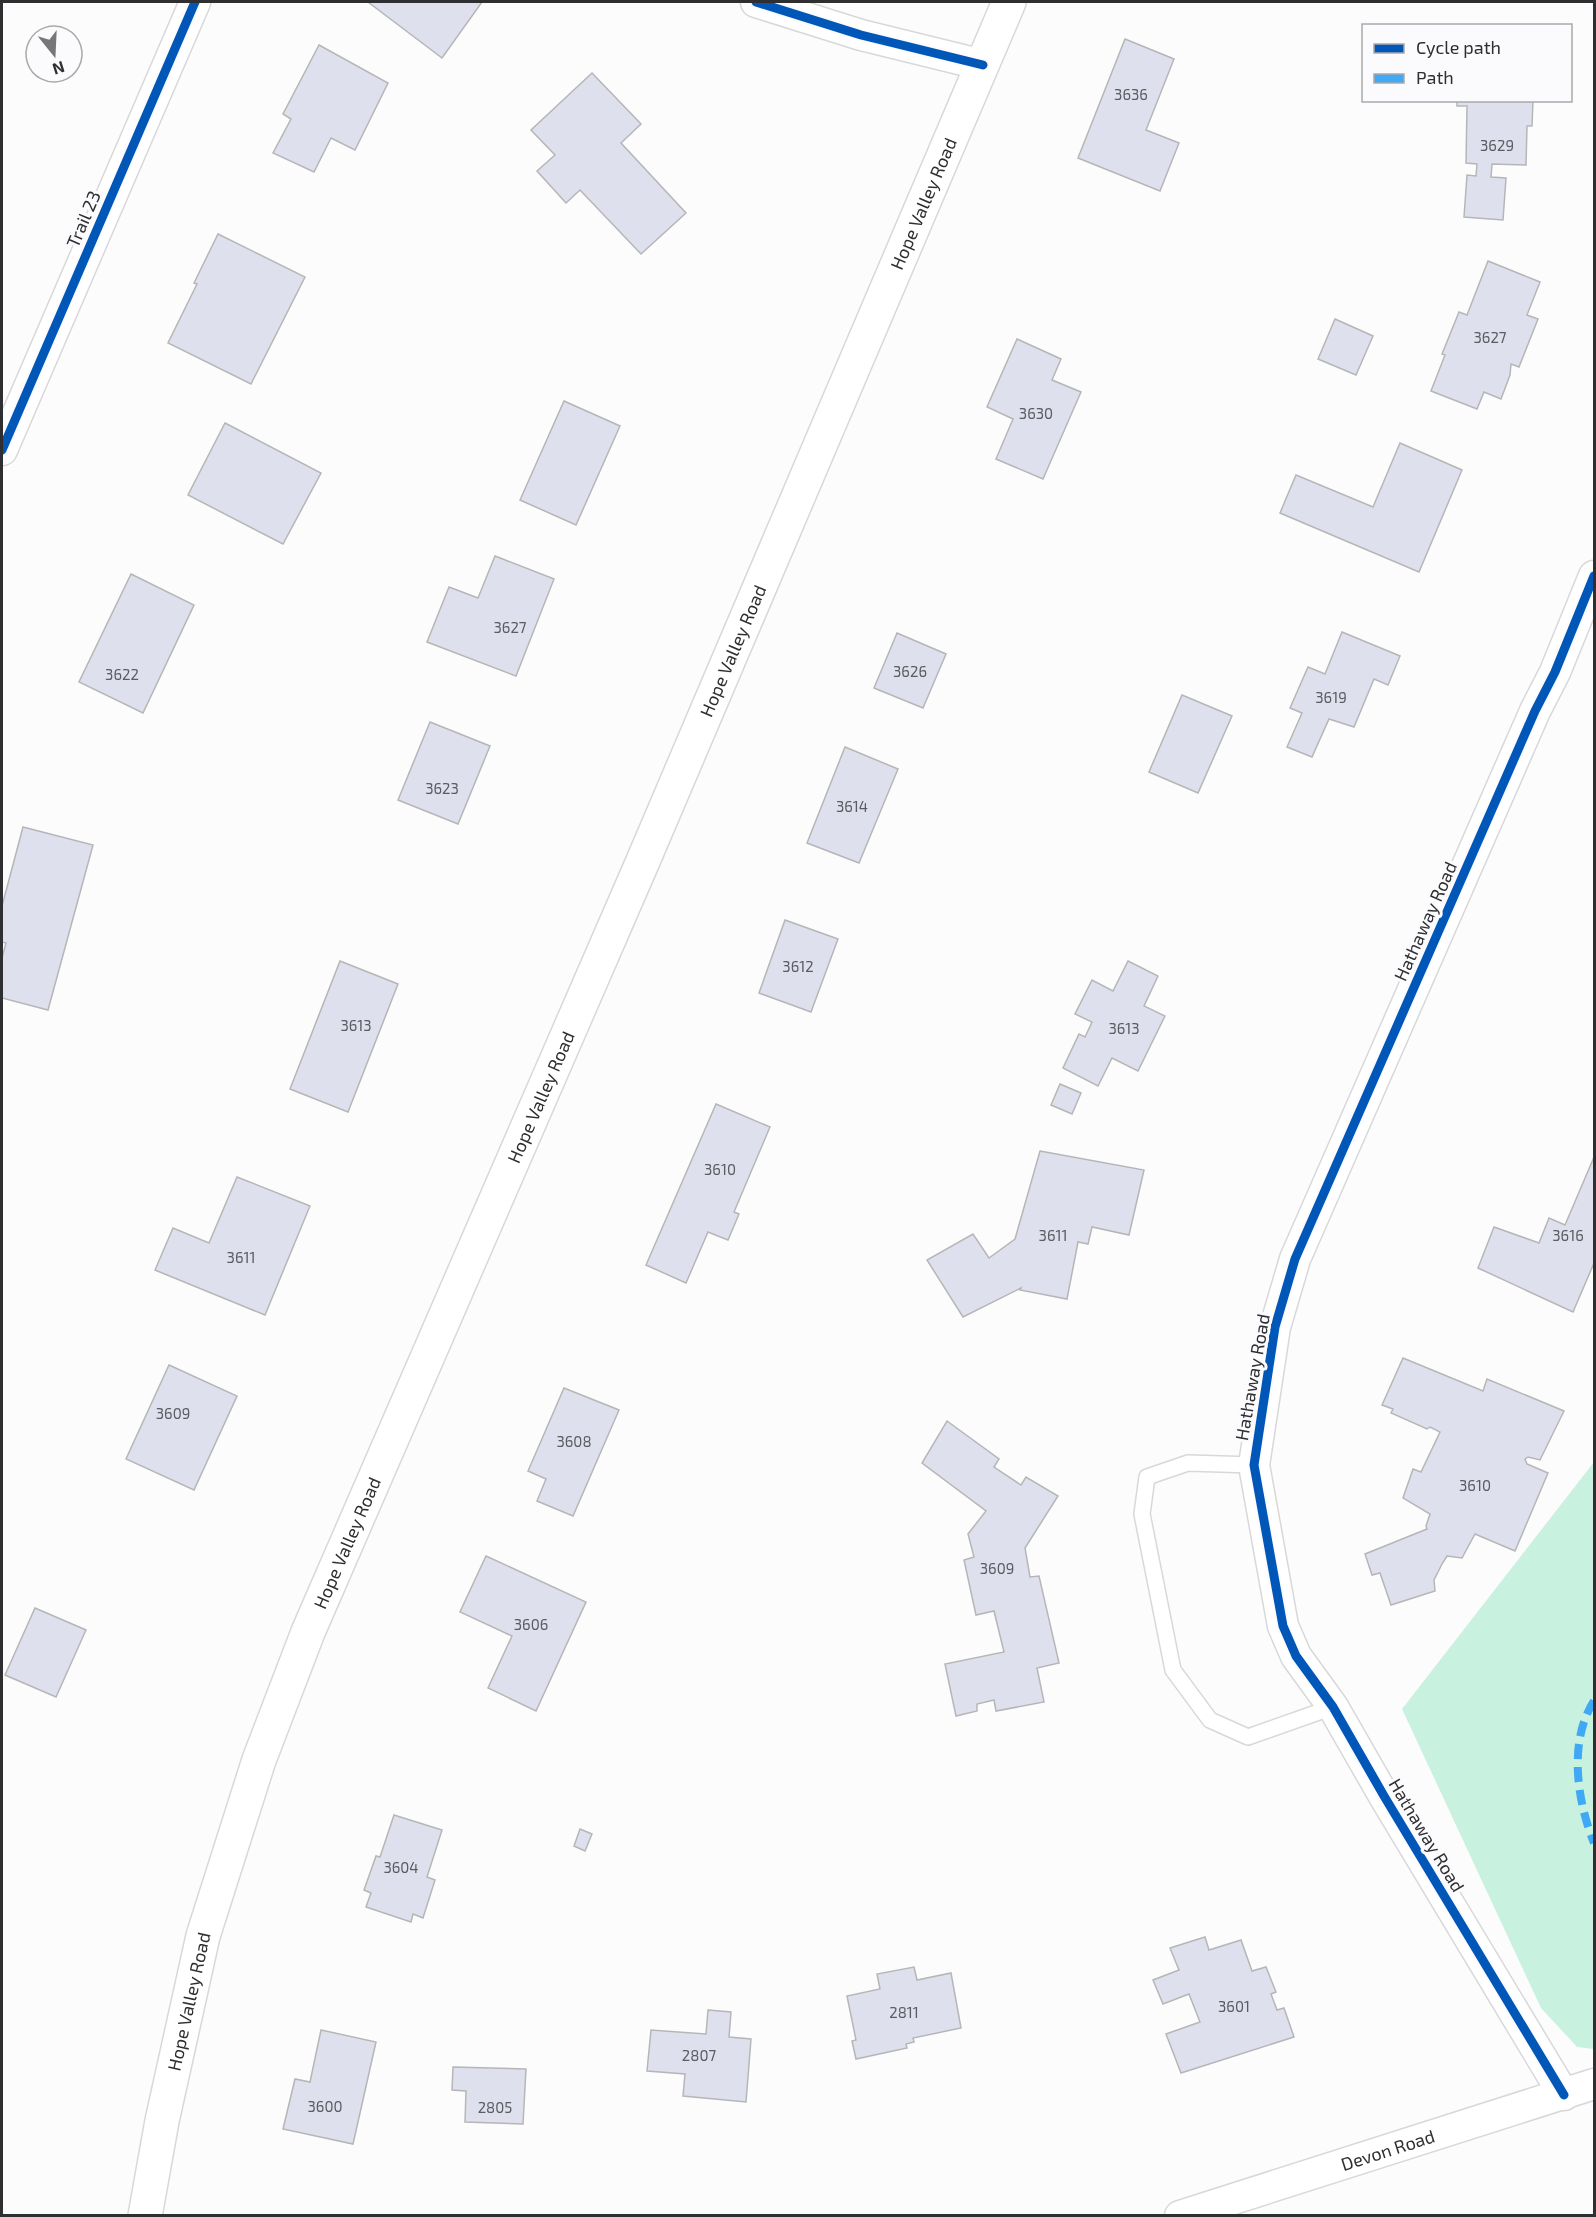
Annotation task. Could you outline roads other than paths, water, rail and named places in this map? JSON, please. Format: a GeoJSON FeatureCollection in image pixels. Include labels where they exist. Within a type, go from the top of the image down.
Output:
{"type":"FeatureCollection","features":[{"type":"Feature","properties":{"kind":"main road","name":"Hope Valley Road"},"geometry":{"type":"LineString","coordinates":[[145,2216],[162,2121],[203,1936],[259,1760],[308,1632],[652,839],[1009,2]]}},
{"type":"Feature","properties":{"kind":"street","name":"Trail 23"},"geometry":{"type":"LineString","coordinates":[[2,450],[195,2]]}},
{"type":"Feature","properties":{"kind":"street"},"geometry":{"type":"LineString","coordinates":[[756,2],[861,35],[983,64]]}},
{"type":"Feature","properties":{"kind":"street","name":"Hathaway Road"},"geometry":{"type":"LineString","coordinates":[[1564,2095],[1333,1707],[1296,1656],[1283,1626],[1254,1466],[1275,1327],[1295,1259],[1555,672],[1594,576]]}},
{"type":"Feature","properties":{"kind":"street","name":"Devon Road"},"geometry":{"type":"LineString","coordinates":[[1180,2216],[1594,2084]]}},
{"type":"Feature","properties":{"kind":"lane"},"geometry":{"type":"LineString","coordinates":[[1254,1466],[1188,1463],[1147,1477],[1142,1514],[1173,1670],[1210,1720],[1248,1737],[1333,1707]]}}]}
